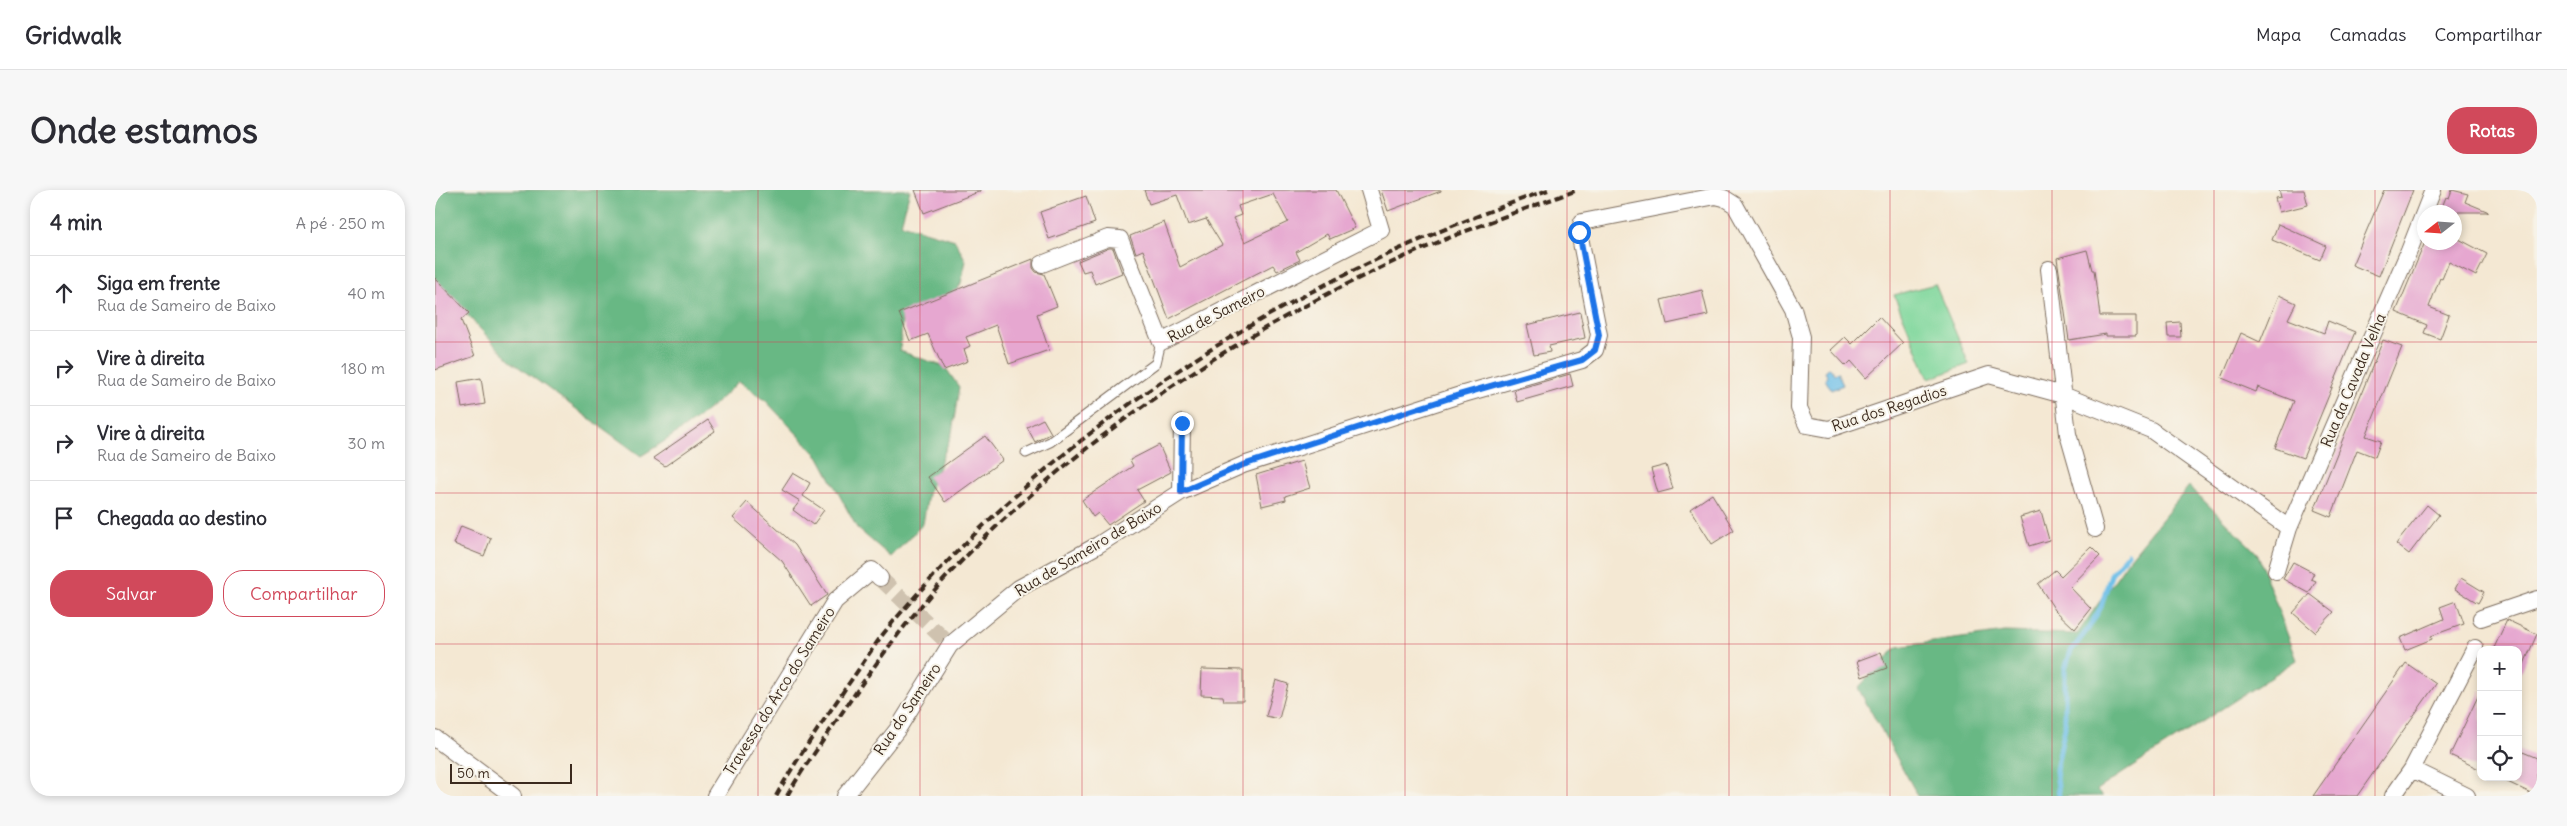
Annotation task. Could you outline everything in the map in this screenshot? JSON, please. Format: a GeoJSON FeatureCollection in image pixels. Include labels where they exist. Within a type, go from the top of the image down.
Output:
{"type":"FeatureCollection","features":[{"type":"Feature","properties":{"kind":"street","name":"Rua de Sameiro"},"geometry":{"type":"LineString","coordinates":[[1042,264],[1108,238],[1120,239],[1161,342],[1381,230],[1369,190]]}},
{"type":"Feature","properties":{"kind":"street","name":"Rua da Cavada Velha"},"geometry":{"type":"LineString","coordinates":[[2277,571],[2289,528],[2409,252],[2433,190]]}},
{"type":"Feature","properties":{"kind":"street","name":"Rua dos Regadios"},"geometry":{"type":"LineString","coordinates":[[1582,222],[1716,196],[1724,198],[1735,205],[1793,309],[1801,337],[1799,408],[1807,425],[1829,429],[1989,376],[2063,395],[2151,430],[2289,528]]}},
{"type":"Feature","properties":{"kind":"street","name":"Rua de Sameiro de Baixo"},"geometry":{"type":"LineString","coordinates":[[948,643],[1019,588],[1098,545],[1181,492],[1243,465],[1459,395],[1582,360],[1595,350],[1599,335],[1579,232],[1582,222]]}},
{"type":"Feature","properties":{"kind":"street"},"geometry":{"type":"LineString","coordinates":[[2049,269],[2068,434],[2095,529]]}},
{"type":"Feature","properties":{"kind":"street"},"geometry":{"type":"LineString","coordinates":[[1181,492],[1182,423]]}},
{"type":"Feature","properties":{"kind":"street","name":"Travessa do Arco do Sameiro"},"geometry":{"type":"LineString","coordinates":[[715,796],[835,601],[876,574]]}},
{"type":"Feature","properties":{"kind":"street"},"geometry":{"type":"LineString","coordinates":[[2481,618],[2537,599]]}},
{"type":"Feature","properties":{"kind":"street","name":"Rua do Sameiro"},"geometry":{"type":"LineString","coordinates":[[845,796],[897,730],[948,643]]}},
{"type":"Feature","properties":{"kind":"street"},"geometry":{"type":"LineString","coordinates":[[2393,796],[2412,769],[2475,648]]}},
{"type":"Feature","properties":{"kind":"street"},"geometry":{"type":"LineString","coordinates":[[435,738],[513,796]]}},
{"type":"Feature","properties":{"kind":"street"},"geometry":{"type":"LineString","coordinates":[[2412,769],[2467,796]]}},
{"type":"Feature","properties":{"kind":"lane"},"geometry":{"type":"LineString","coordinates":[[1026,453],[1051,442],[1156,363],[1161,342]]}},
{"type":"Feature","properties":{"kind":"green space"},"geometry":{"type":"Polygon","coordinates":[[[435,190],[910,190],[901,224],[955,240],[966,261],[961,283],[953,298],[902,319],[900,351],[945,367],[959,387],[952,433],[928,494],[923,524],[891,557],[857,528],[819,457],[766,401],[739,381],[693,422],[641,456],[509,360],[435,280],[435,190]]]}},
{"type":"Feature","properties":{"kind":"green space"},"geometry":{"type":"Polygon","coordinates":[[[1935,284],[1969,364],[1929,379],[1894,295],[1935,284]]]}},
{"type":"Feature","properties":{"kind":"green space"},"geometry":{"type":"Polygon","coordinates":[[[2189,486],[2257,553],[2297,660],[2097,790],[2103,796],[1918,796],[1858,688],[1897,647],[2005,632],[2077,634],[2128,561],[2189,486]]]}},
{"type":"Feature","properties":{"kind":"water"},"geometry":{"type":"Polygon","coordinates":[[[1830,367],[1834,374],[1837,372],[1843,385],[1831,390],[1825,379],[1828,377],[1825,371],[1830,367]]]}},
{"type":"Feature","properties":{"kind":"building"},"geometry":{"type":"Polygon","coordinates":[[[915,190],[981,190],[981,191],[924,213],[915,190]]]}},
{"type":"Feature","properties":{"kind":"building"},"geometry":{"type":"Polygon","coordinates":[[[1144,190],[1336,190],[1355,228],[1330,239],[1327,234],[1296,252],[1300,260],[1277,271],[1273,265],[1169,319],[1143,250],[1136,253],[1130,236],[1164,222],[1180,267],[1222,245],[1206,219],[1188,225],[1177,195],[1149,204],[1144,190]],[[1273,194],[1238,206],[1241,215],[1233,218],[1245,242],[1288,222],[1273,194]]]}},
{"type":"Feature","properties":{"kind":"building"},"geometry":{"type":"Polygon","coordinates":[[[1381,190],[1441,190],[1441,191],[1388,211],[1381,190]]]}},
{"type":"Feature","properties":{"kind":"building"},"geometry":{"type":"Polygon","coordinates":[[[2279,190],[2304,190],[2308,205],[2279,212],[2275,198],[2281,197],[2279,190]]]}},
{"type":"Feature","properties":{"kind":"building"},"geometry":{"type":"Polygon","coordinates":[[[2384,190],[2413,190],[2379,276],[2352,265],[2384,190]]]}},
{"type":"Feature","properties":{"kind":"building"},"geometry":{"type":"Polygon","coordinates":[[[2452,190],[2468,194],[2465,202],[2489,212],[2462,212],[2462,205],[2443,205],[2446,197],[2449,198],[2452,190]]]}},
{"type":"Feature","properties":{"kind":"building"},"geometry":{"type":"Polygon","coordinates":[[[1086,196],[1095,223],[1049,239],[1040,212],[1086,196]]]}},
{"type":"Feature","properties":{"kind":"building"},"geometry":{"type":"Polygon","coordinates":[[[2278,224],[2326,246],[2320,260],[2272,240],[2278,224]]]}},
{"type":"Feature","properties":{"kind":"building"},"geometry":{"type":"Polygon","coordinates":[[[2462,241],[2487,254],[2476,276],[2449,262],[2442,279],[2440,278],[2429,307],[2449,315],[2440,339],[2424,333],[2427,325],[2396,312],[2422,250],[2462,250],[2462,241]]]}},
{"type":"Feature","properties":{"kind":"building"},"geometry":{"type":"Polygon","coordinates":[[[1113,248],[1122,273],[1095,284],[1090,270],[1083,272],[1078,261],[1113,248]]]}},
{"type":"Feature","properties":{"kind":"building"},"geometry":{"type":"Polygon","coordinates":[[[2087,250],[2092,270],[2094,270],[2100,316],[2136,316],[2136,336],[2106,336],[2106,334],[2069,340],[2057,258],[2087,250]]]}},
{"type":"Feature","properties":{"kind":"building"},"geometry":{"type":"Polygon","coordinates":[[[1033,259],[1033,268],[1036,272],[1044,274],[1057,306],[1037,314],[1049,350],[1009,364],[996,325],[966,337],[970,346],[964,349],[968,361],[944,370],[928,334],[910,341],[899,313],[1033,259]]]}},
{"type":"Feature","properties":{"kind":"building"},"geometry":{"type":"Polygon","coordinates":[[[435,278],[469,313],[461,320],[475,356],[435,370],[435,278]]]}},
{"type":"Feature","properties":{"kind":"building"},"geometry":{"type":"Polygon","coordinates":[[[1702,290],[1708,315],[1667,324],[1661,300],[1702,290]]]}},
{"type":"Feature","properties":{"kind":"building"},"geometry":{"type":"Polygon","coordinates":[[[2279,295],[2296,303],[2288,319],[2324,333],[2328,321],[2355,332],[2303,458],[2275,448],[2294,401],[2258,387],[2256,392],[2222,378],[2241,333],[2260,342],[2279,295]]]}},
{"type":"Feature","properties":{"kind":"building"},"geometry":{"type":"Polygon","coordinates":[[[1580,312],[1585,338],[1549,346],[1550,352],[1534,355],[1527,325],[1580,312]]]}},
{"type":"Feature","properties":{"kind":"building"},"geometry":{"type":"Polygon","coordinates":[[[1879,317],[1903,343],[1866,378],[1851,361],[1846,366],[1831,350],[1845,337],[1852,344],[1879,317]]]}},
{"type":"Feature","properties":{"kind":"building"},"geometry":{"type":"Polygon","coordinates":[[[2180,322],[2181,337],[2168,337],[2167,323],[2180,322]]]}},
{"type":"Feature","properties":{"kind":"building"},"geometry":{"type":"Polygon","coordinates":[[[2383,340],[2402,347],[2366,436],[2381,441],[2375,457],[2357,450],[2331,517],[2314,510],[2383,340]]]}},
{"type":"Feature","properties":{"kind":"building"},"geometry":{"type":"Polygon","coordinates":[[[1570,374],[1573,386],[1517,402],[1514,390],[1570,374]]]}},
{"type":"Feature","properties":{"kind":"building"},"geometry":{"type":"Polygon","coordinates":[[[481,378],[485,404],[462,408],[458,382],[481,378]]]}},
{"type":"Feature","properties":{"kind":"building"},"geometry":{"type":"Polygon","coordinates":[[[1043,419],[1051,433],[1035,442],[1027,427],[1043,419]]]}},
{"type":"Feature","properties":{"kind":"building"},"geometry":{"type":"Polygon","coordinates":[[[708,420],[715,431],[665,466],[653,458],[708,420]]]}},
{"type":"Feature","properties":{"kind":"building"},"geometry":{"type":"Polygon","coordinates":[[[985,436],[1003,460],[945,502],[928,477],[985,436]]]}},
{"type":"Feature","properties":{"kind":"building"},"geometry":{"type":"Polygon","coordinates":[[[1159,445],[1171,472],[1137,490],[1144,501],[1108,525],[1098,513],[1093,517],[1082,500],[1133,466],[1130,460],[1159,445]]]}},
{"type":"Feature","properties":{"kind":"building"},"geometry":{"type":"Polygon","coordinates":[[[1302,461],[1310,488],[1285,496],[1286,500],[1262,506],[1256,475],[1302,461]]]}},
{"type":"Feature","properties":{"kind":"building"},"geometry":{"type":"Polygon","coordinates":[[[1666,465],[1673,489],[1658,493],[1651,469],[1666,465]]]}},
{"type":"Feature","properties":{"kind":"building"},"geometry":{"type":"Polygon","coordinates":[[[793,473],[810,483],[803,496],[824,510],[813,525],[793,510],[800,501],[782,490],[793,473]]]}},
{"type":"Feature","properties":{"kind":"building"},"geometry":{"type":"Polygon","coordinates":[[[1712,494],[1734,530],[1712,544],[1690,509],[1712,494]]]}},
{"type":"Feature","properties":{"kind":"building"},"geometry":{"type":"Polygon","coordinates":[[[747,502],[795,545],[827,595],[811,606],[782,561],[733,518],[747,502]]]}},
{"type":"Feature","properties":{"kind":"building"},"geometry":{"type":"Polygon","coordinates":[[[2427,505],[2439,515],[2409,554],[2396,544],[2427,505]]]}},
{"type":"Feature","properties":{"kind":"building"},"geometry":{"type":"Polygon","coordinates":[[[2041,511],[2049,540],[2029,546],[2020,517],[2041,511]]]}},
{"type":"Feature","properties":{"kind":"building"},"geometry":{"type":"Polygon","coordinates":[[[461,526],[491,538],[484,556],[454,544],[461,526]]]}},
{"type":"Feature","properties":{"kind":"building"},"geometry":{"type":"Polygon","coordinates":[[[2091,547],[2100,556],[2070,587],[2091,609],[2075,629],[2055,610],[2038,584],[2055,570],[2061,576],[2091,547]]]}},
{"type":"Feature","properties":{"kind":"building"},"geometry":{"type":"Polygon","coordinates":[[[2293,562],[2314,573],[2311,579],[2316,581],[2309,593],[2283,579],[2293,562]]]}},
{"type":"Feature","properties":{"kind":"building"},"geometry":{"type":"Polygon","coordinates":[[[2461,578],[2484,592],[2478,603],[2455,589],[2461,578]]]}},
{"type":"Feature","properties":{"kind":"building"},"geometry":{"type":"Polygon","coordinates":[[[2310,594],[2334,612],[2315,632],[2293,613],[2310,594]]]}},
{"type":"Feature","properties":{"kind":"building"},"geometry":{"type":"Polygon","coordinates":[[[2456,601],[2464,624],[2431,636],[2432,639],[2405,650],[2400,638],[2444,619],[2440,607],[2456,601]]]}},
{"type":"Feature","properties":{"kind":"building"},"geometry":{"type":"Polygon","coordinates":[[[2507,620],[2537,634],[2522,669],[2522,646],[2495,646],[2507,620]]]}},
{"type":"Feature","properties":{"kind":"building"},"geometry":{"type":"Polygon","coordinates":[[[1881,652],[1887,668],[1862,677],[1857,661],[1881,652]]]}},
{"type":"Feature","properties":{"kind":"building"},"geometry":{"type":"Polygon","coordinates":[[[2406,663],[2436,684],[2357,796],[2313,796],[2406,663]]]}},
{"type":"Feature","properties":{"kind":"building"},"geometry":{"type":"Polygon","coordinates":[[[1202,669],[1243,670],[1243,701],[1224,701],[1223,696],[1201,695],[1202,669]]]}},
{"type":"Feature","properties":{"kind":"building"},"geometry":{"type":"Polygon","coordinates":[[[1276,680],[1288,684],[1279,719],[1266,716],[1276,680]]]}},
{"type":"Feature","properties":{"kind":"building"},"geometry":{"type":"Polygon","coordinates":[[[2477,698],[2477,768],[2450,755],[2477,698]]]}},
{"type":"Feature","properties":{"kind":"building"},"geometry":{"type":"Polygon","coordinates":[[[2522,752],[2537,758],[2537,796],[2505,781],[2522,781],[2522,752]]]}},
{"type":"Feature","properties":{"kind":"waterway"},"geometry":{"type":"LineString","coordinates":[[2059,796],[2056,770],[2065,727],[2065,669],[2071,651],[2088,629],[2101,607],[2111,574],[2128,554]]}},
{"type":"Feature","properties":{"kind":"tunnel"},"geometry":{"type":"LineString","coordinates":[[880,578],[946,641]]}},
{"type":"Feature","properties":{"kind":"railway"},"geometry":{"type":"LineString","coordinates":[[776,796],[810,740],[888,628],[955,553],[1028,484],[1106,421],[1188,364],[1274,312],[1363,266],[1454,225],[1548,190]]}},
{"type":"Feature","properties":{"kind":"railway"},"geometry":{"type":"LineString","coordinates":[[787,796],[810,759],[875,665],[934,591],[997,526],[1097,440],[1205,364],[1319,298],[1427,247],[1502,217],[1578,190]]}},
{"type":"Feature","properties":{"kind":"route"},"geometry":{"type":"LineString","coordinates":[[1182,423],[1181,492],[1243,465],[1459,395],[1582,360],[1595,350],[1599,335],[1579,232]]}}]}
